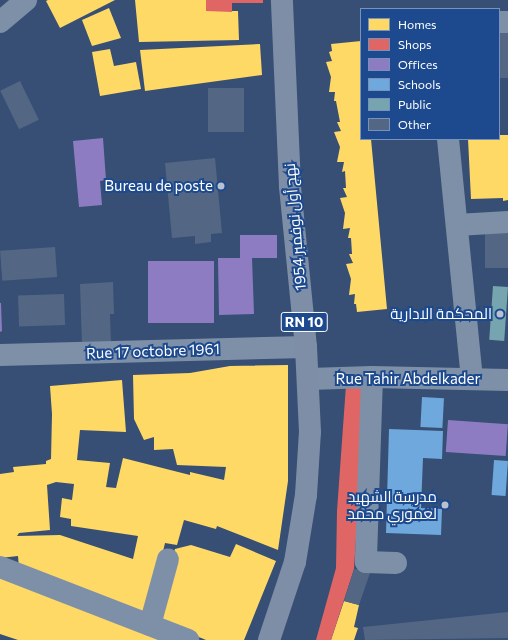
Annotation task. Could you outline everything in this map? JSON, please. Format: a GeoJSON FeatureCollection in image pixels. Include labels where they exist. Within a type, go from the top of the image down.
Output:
{"type":"FeatureCollection","features":[{"type":"Feature","properties":{"kind":"main road","name":"نهج أول نوفمبر 1954"},"geometry":{"type":"LineString","coordinates":[[269,640],[295,562],[306,495],[310,432],[309,379],[290,186],[282,0]]}},
{"type":"Feature","properties":{"kind":"street"},"geometry":{"type":"LineString","coordinates":[[0,22],[26,0]]}},
{"type":"Feature","properties":{"kind":"street"},"geometry":{"type":"LineString","coordinates":[[448,140],[472,378]]}},
{"type":"Feature","properties":{"kind":"street"},"geometry":{"type":"LineString","coordinates":[[457,225],[508,222]]}},
{"type":"Feature","properties":{"kind":"street","name":"Rue 17 octobre 1961"},"geometry":{"type":"LineString","coordinates":[[0,355],[306,347]]}},
{"type":"Feature","properties":{"kind":"street"},"geometry":{"type":"LineString","coordinates":[[372,377],[366,562],[396,563]]}},
{"type":"Feature","properties":{"kind":"street","name":"Rue Tahir Abdelkader"},"geometry":{"type":"LineString","coordinates":[[309,379],[372,377],[472,378],[508,380]]}},
{"type":"Feature","properties":{"kind":"street"},"geometry":{"type":"LineString","coordinates":[[150,625],[168,558]]}},
{"type":"Feature","properties":{"kind":"street"},"geometry":{"type":"LineString","coordinates":[[0,567],[188,640]]}},
{"type":"Feature","properties":{"kind":"building: Homes"},"geometry":{"type":"Polygon","coordinates":[[[115,0],[60,28],[46,1],[115,0]]]}},
{"type":"Feature","properties":{"kind":"building: Homes"},"geometry":{"type":"Polygon","coordinates":[[[135,0],[206,0],[206,11],[238,11],[239,40],[139,42],[135,0]]]}},
{"type":"Feature","properties":{"kind":"building: Homes"},"geometry":{"type":"Polygon","coordinates":[[[109,8],[121,38],[92,46],[82,20],[109,8]]]}},
{"type":"Feature","properties":{"kind":"building: Homes"},"geometry":{"type":"Polygon","coordinates":[[[360,41],[360,140],[371,140],[387,309],[357,312],[356,304],[354,304],[355,294],[349,295],[351,279],[346,264],[353,263],[349,254],[352,254],[351,238],[348,238],[350,228],[343,229],[345,213],[340,198],[347,197],[343,188],[346,188],[345,171],[342,172],[344,162],[337,162],[340,147],[334,132],[341,131],[337,122],[340,122],[336,101],[334,101],[335,92],[329,92],[331,77],[326,62],[332,61],[329,52],[332,51],[331,44],[360,41]]]}},
{"type":"Feature","properties":{"kind":"building: Homes"},"geometry":{"type":"Polygon","coordinates":[[[260,44],[262,75],[145,91],[140,50],[260,44]]]}},
{"type":"Feature","properties":{"kind":"building: Homes"},"geometry":{"type":"Polygon","coordinates":[[[110,49],[114,66],[136,62],[141,89],[100,96],[92,52],[110,49]]]}},
{"type":"Feature","properties":{"kind":"building: Homes"},"geometry":{"type":"Polygon","coordinates":[[[500,135],[508,135],[508,200],[503,201],[503,198],[471,199],[468,140],[500,140],[500,135]]]}},
{"type":"Feature","properties":{"kind":"building: Homes"},"geometry":{"type":"Polygon","coordinates":[[[288,365],[288,481],[278,550],[217,526],[216,529],[184,520],[177,545],[165,543],[148,615],[19,568],[18,556],[0,558],[0,474],[14,472],[13,467],[46,464],[46,461],[51,459],[52,414],[50,386],[122,380],[126,432],[80,430],[77,460],[110,463],[106,487],[116,488],[123,458],[190,475],[190,472],[224,480],[226,467],[177,465],[173,449],[154,450],[154,437],[144,440],[134,419],[133,375],[190,373],[230,366],[288,365]],[[56,482],[47,485],[50,530],[19,533],[17,536],[60,535],[133,559],[138,536],[71,526],[71,519],[60,517],[62,498],[72,500],[74,484],[56,482]]]}},
{"type":"Feature","properties":{"kind":"building: Homes"},"geometry":{"type":"Polygon","coordinates":[[[236,544],[276,561],[244,640],[206,640],[156,619],[175,549],[191,545],[230,557],[236,544]]]}},
{"type":"Feature","properties":{"kind":"building: Homes"},"geometry":{"type":"Polygon","coordinates":[[[0,576],[166,640],[18,640],[0,634],[0,576]]]}},
{"type":"Feature","properties":{"kind":"building: Homes"},"geometry":{"type":"Polygon","coordinates":[[[344,601],[359,605],[354,627],[358,628],[354,640],[331,640],[344,601]]]}},
{"type":"Feature","properties":{"kind":"building: Shops"},"geometry":{"type":"Polygon","coordinates":[[[206,0],[263,0],[263,3],[232,3],[232,12],[206,11],[206,0]]]}},
{"type":"Feature","properties":{"kind":"building: Shops"},"geometry":{"type":"Polygon","coordinates":[[[346,385],[366,387],[354,569],[331,640],[316,640],[336,568],[337,511],[346,385]]]}},
{"type":"Feature","properties":{"kind":"building: Offices"},"geometry":{"type":"Polygon","coordinates":[[[103,138],[106,180],[100,181],[102,205],[79,207],[73,141],[103,138]]]}},
{"type":"Feature","properties":{"kind":"building: Offices"},"geometry":{"type":"Polygon","coordinates":[[[240,235],[277,235],[277,258],[252,258],[254,314],[219,315],[218,258],[240,258],[240,235]]]}},
{"type":"Feature","properties":{"kind":"building: Offices"},"geometry":{"type":"Polygon","coordinates":[[[148,261],[214,261],[214,323],[148,323],[148,261]]]}},
{"type":"Feature","properties":{"kind":"building: Offices"},"geometry":{"type":"Polygon","coordinates":[[[0,303],[2,331],[0,332],[0,303]]]}},
{"type":"Feature","properties":{"kind":"building: Offices"},"geometry":{"type":"Polygon","coordinates":[[[448,420],[508,424],[506,456],[446,452],[448,420]]]}},
{"type":"Feature","properties":{"kind":"building: Schools"},"geometry":{"type":"Polygon","coordinates":[[[422,397],[444,398],[442,428],[420,427],[422,397]]]}},
{"type":"Feature","properties":{"kind":"building: Schools"},"geometry":{"type":"Polygon","coordinates":[[[389,429],[443,431],[442,459],[423,458],[421,508],[442,509],[441,535],[386,533],[389,429]]]}},
{"type":"Feature","properties":{"kind":"building: Schools"},"geometry":{"type":"Polygon","coordinates":[[[494,460],[508,461],[506,496],[492,495],[494,460]]]}},
{"type":"Feature","properties":{"kind":"building: Public"},"geometry":{"type":"Polygon","coordinates":[[[500,28],[508,28],[508,78],[500,78],[500,28]]]}},
{"type":"Feature","properties":{"kind":"building: Public","name":"المحكمة الادارية"},"geometry":{"type":"Polygon","coordinates":[[[493,286],[508,287],[504,341],[489,340],[493,286]]]}},
{"type":"Feature","properties":{"kind":"building: Other"},"geometry":{"type":"Polygon","coordinates":[[[500,28],[508,28],[508,78],[500,78],[500,28]]]}},
{"type":"Feature","properties":{"kind":"building: Other"},"geometry":{"type":"Polygon","coordinates":[[[20,81],[39,120],[19,129],[0,91],[20,81]]]}},
{"type":"Feature","properties":{"kind":"building: Other"},"geometry":{"type":"Polygon","coordinates":[[[208,88],[244,88],[244,132],[208,132],[208,88]]]}},
{"type":"Feature","properties":{"kind":"building: Other"},"geometry":{"type":"Polygon","coordinates":[[[215,158],[222,233],[211,234],[211,242],[195,244],[195,236],[172,238],[165,163],[215,158]]]}},
{"type":"Feature","properties":{"kind":"building: Other"},"geometry":{"type":"Polygon","coordinates":[[[485,226],[508,226],[508,268],[485,268],[485,226]]]}},
{"type":"Feature","properties":{"kind":"building: Other"},"geometry":{"type":"Polygon","coordinates":[[[55,247],[57,277],[2,281],[0,251],[55,247]]]}},
{"type":"Feature","properties":{"kind":"building: Other"},"geometry":{"type":"Polygon","coordinates":[[[113,282],[114,314],[110,314],[111,344],[82,345],[80,284],[113,282]]]}},
{"type":"Feature","properties":{"kind":"building: Other"},"geometry":{"type":"Polygon","coordinates":[[[64,294],[65,325],[19,327],[18,296],[64,294]]]}},
{"type":"Feature","properties":{"kind":"building: Other"},"geometry":{"type":"Polygon","coordinates":[[[354,569],[371,570],[359,605],[344,601],[354,569]]]}},
{"type":"Feature","properties":{"kind":"building: Other"},"geometry":{"type":"Polygon","coordinates":[[[508,612],[508,638],[365,640],[363,627],[508,612]]]}},
{"type":"Feature","properties":{"kind":"place","name":"Bureau de poste"},"geometry":{"type":"Point","coordinates":[221,186]}},
{"type":"Feature","properties":{"kind":"place","name":"المحكمة الادارية"},"geometry":{"type":"Point","coordinates":[500,314]}},
{"type":"Feature","properties":{"kind":"place","name":"مدرسة الشهيد لعموري محمد"},"geometry":{"type":"Point","coordinates":[445,505]}}]}
